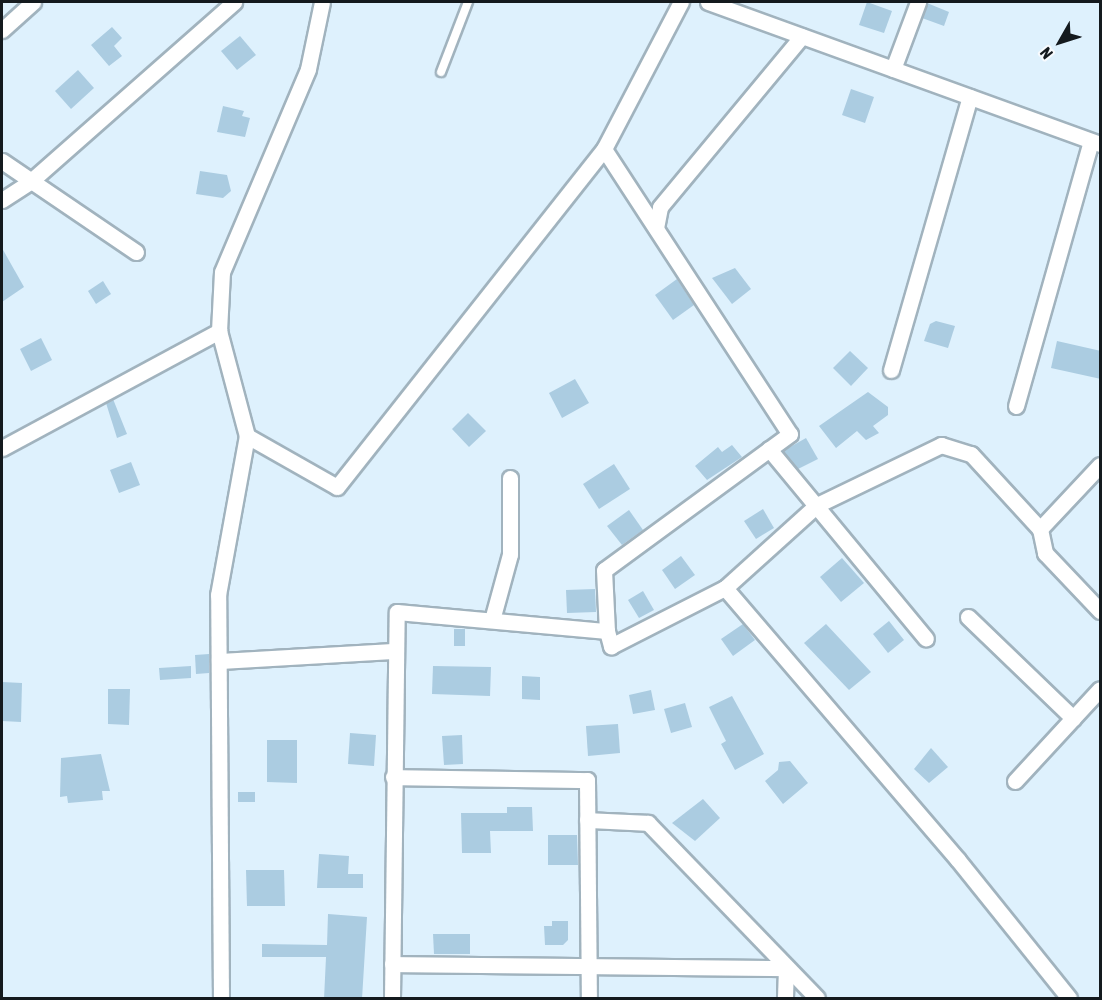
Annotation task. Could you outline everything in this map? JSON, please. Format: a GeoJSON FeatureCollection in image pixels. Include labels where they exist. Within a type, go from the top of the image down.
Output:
{"type":"FeatureCollection","features":[{"type":"Feature","properties":{"kind":"street"},"geometry":{"type":"LineString","coordinates":[[2,30],[33,2]]}},
{"type":"Feature","properties":{"kind":"street"},"geometry":{"type":"LineString","coordinates":[[2,201],[31,181],[234,2]]}},
{"type":"Feature","properties":{"kind":"street"},"geometry":{"type":"LineString","coordinates":[[221,999],[218,595],[247,436],[219,331],[222,272],[308,69],[322,2]]}},
{"type":"Feature","properties":{"kind":"street"},"geometry":{"type":"LineString","coordinates":[[247,436],[337,487],[604,149],[681,2]]}},
{"type":"Feature","properties":{"kind":"street"},"geometry":{"type":"LineString","coordinates":[[708,2],[1096,143],[1016,406]]}},
{"type":"Feature","properties":{"kind":"street"},"geometry":{"type":"LineString","coordinates":[[893,69],[918,2]]}},
{"type":"Feature","properties":{"kind":"street"},"geometry":{"type":"LineString","coordinates":[[656,228],[660,207],[802,36]]}},
{"type":"Feature","properties":{"kind":"street"},"geometry":{"type":"LineString","coordinates":[[891,370],[970,97]]}},
{"type":"Feature","properties":{"kind":"street"},"geometry":{"type":"LineString","coordinates":[[604,149],[790,434],[604,570],[607,631],[611,646],[724,588],[817,505],[941,445],[971,454],[1040,529],[1046,553],[1101,611]]}},
{"type":"Feature","properties":{"kind":"street"},"geometry":{"type":"LineString","coordinates":[[2,161],[136,252]]}},
{"type":"Feature","properties":{"kind":"street"},"geometry":{"type":"LineString","coordinates":[[2,448],[219,331]]}},
{"type":"Feature","properties":{"kind":"street"},"geometry":{"type":"LineString","coordinates":[[770,449],[926,639]]}},
{"type":"Feature","properties":{"kind":"street"},"geometry":{"type":"LineString","coordinates":[[1040,529],[1100,467]]}},
{"type":"Feature","properties":{"kind":"street"},"geometry":{"type":"LineString","coordinates":[[492,621],[510,554],[510,478]]}},
{"type":"Feature","properties":{"kind":"street"},"geometry":{"type":"LineString","coordinates":[[724,588],[958,860],[1069,999]]}},
{"type":"Feature","properties":{"kind":"street"},"geometry":{"type":"LineString","coordinates":[[392,999],[394,651],[397,612],[607,631]]}},
{"type":"Feature","properties":{"kind":"street"},"geometry":{"type":"LineString","coordinates":[[968,617],[1073,718]]}},
{"type":"Feature","properties":{"kind":"street"},"geometry":{"type":"LineString","coordinates":[[219,660],[394,651]]}},
{"type":"Feature","properties":{"kind":"street"},"geometry":{"type":"LineString","coordinates":[[1015,781],[1101,689]]}},
{"type":"Feature","properties":{"kind":"street"},"geometry":{"type":"LineString","coordinates":[[393,777],[587,780],[589,999]]}},
{"type":"Feature","properties":{"kind":"street"},"geometry":{"type":"LineString","coordinates":[[587,820],[648,823],[817,999]]}},
{"type":"Feature","properties":{"kind":"street"},"geometry":{"type":"LineString","coordinates":[[392,964],[786,968]]}},
{"type":"Feature","properties":{"kind":"street"},"geometry":{"type":"LineString","coordinates":[[785,999],[786,968]]}},
{"type":"Feature","properties":{"kind":"lane"},"geometry":{"type":"LineString","coordinates":[[441,72],[468,2]]}},
{"type":"Feature","properties":{"kind":"building"},"geometry":{"type":"Polygon","coordinates":[[[867,2],[892,11],[884,33],[859,25],[867,2]]]}},
{"type":"Feature","properties":{"kind":"building"},"geometry":{"type":"Polygon","coordinates":[[[927,3],[949,12],[944,26],[922,18],[927,3]]]}},
{"type":"Feature","properties":{"kind":"building"},"geometry":{"type":"Polygon","coordinates":[[[112,27],[122,38],[114,46],[122,56],[109,66],[91,45],[112,27]]]}},
{"type":"Feature","properties":{"kind":"building"},"geometry":{"type":"Polygon","coordinates":[[[240,36],[256,55],[237,70],[221,51],[240,36]]]}},
{"type":"Feature","properties":{"kind":"building"},"geometry":{"type":"Polygon","coordinates":[[[78,70],[94,88],[71,109],[55,91],[78,70]]]}},
{"type":"Feature","properties":{"kind":"building"},"geometry":{"type":"Polygon","coordinates":[[[851,89],[874,97],[865,123],[842,115],[851,89]]]}},
{"type":"Feature","properties":{"kind":"building"},"geometry":{"type":"Polygon","coordinates":[[[223,106],[244,111],[242,116],[250,118],[245,137],[217,132],[223,106]]]}},
{"type":"Feature","properties":{"kind":"building"},"geometry":{"type":"Polygon","coordinates":[[[200,171],[227,175],[231,191],[223,198],[196,194],[200,171]]]}},
{"type":"Feature","properties":{"kind":"building"},"geometry":{"type":"Polygon","coordinates":[[[2,248],[24,287],[2,302],[2,248]]]}},
{"type":"Feature","properties":{"kind":"building"},"geometry":{"type":"Polygon","coordinates":[[[735,268],[751,289],[732,304],[712,278],[735,268]]]}},
{"type":"Feature","properties":{"kind":"building"},"geometry":{"type":"Polygon","coordinates":[[[677,279],[694,305],[673,320],[655,295],[677,279]]]}},
{"type":"Feature","properties":{"kind":"building"},"geometry":{"type":"Polygon","coordinates":[[[103,281],[111,294],[96,304],[88,291],[103,281]]]}},
{"type":"Feature","properties":{"kind":"building"},"geometry":{"type":"Polygon","coordinates":[[[936,321],[955,326],[948,348],[924,341],[930,324],[936,321]]]}},
{"type":"Feature","properties":{"kind":"building"},"geometry":{"type":"Polygon","coordinates":[[[41,338],[52,360],[31,371],[20,349],[41,338]]]}},
{"type":"Feature","properties":{"kind":"building"},"geometry":{"type":"Polygon","coordinates":[[[1057,341],[1101,351],[1101,379],[1051,368],[1057,341]]]}},
{"type":"Feature","properties":{"kind":"building"},"geometry":{"type":"Polygon","coordinates":[[[850,351],[868,368],[851,386],[833,368],[850,351]]]}},
{"type":"Feature","properties":{"kind":"building"},"geometry":{"type":"Polygon","coordinates":[[[575,379],[589,403],[562,418],[549,393],[575,379]]]}},
{"type":"Feature","properties":{"kind":"building"},"geometry":{"type":"Polygon","coordinates":[[[868,392],[888,407],[888,415],[873,426],[879,433],[866,440],[857,431],[836,448],[819,426],[868,392]]]}},
{"type":"Feature","properties":{"kind":"building"},"geometry":{"type":"Polygon","coordinates":[[[113,399],[127,434],[117,438],[106,403],[113,399]]]}},
{"type":"Feature","properties":{"kind":"building"},"geometry":{"type":"Polygon","coordinates":[[[468,413],[486,431],[469,447],[452,429],[468,413]]]}},
{"type":"Feature","properties":{"kind":"building"},"geometry":{"type":"Polygon","coordinates":[[[806,438],[818,459],[798,469],[783,451],[806,438]]]}},
{"type":"Feature","properties":{"kind":"building"},"geometry":{"type":"Polygon","coordinates":[[[732,445],[742,457],[707,480],[695,466],[718,447],[722,452],[732,445]]]}},
{"type":"Feature","properties":{"kind":"building"},"geometry":{"type":"Polygon","coordinates":[[[131,462],[140,485],[119,493],[110,470],[131,462]]]}},
{"type":"Feature","properties":{"kind":"building"},"geometry":{"type":"Polygon","coordinates":[[[614,464],[630,489],[599,509],[583,484],[614,464]]]}},
{"type":"Feature","properties":{"kind":"building"},"geometry":{"type":"Polygon","coordinates":[[[763,509],[774,528],[756,539],[744,521],[763,509]]]}},
{"type":"Feature","properties":{"kind":"building"},"geometry":{"type":"Polygon","coordinates":[[[629,510],[643,530],[622,545],[607,526],[629,510]]]}},
{"type":"Feature","properties":{"kind":"building"},"geometry":{"type":"Polygon","coordinates":[[[681,556],[695,575],[675,589],[662,570],[681,556]]]}},
{"type":"Feature","properties":{"kind":"building"},"geometry":{"type":"Polygon","coordinates":[[[842,558],[864,583],[841,602],[820,577],[842,558]]]}},
{"type":"Feature","properties":{"kind":"building"},"geometry":{"type":"Polygon","coordinates":[[[595,589],[596,612],[567,613],[566,590],[595,589]]]}},
{"type":"Feature","properties":{"kind":"building"},"geometry":{"type":"Polygon","coordinates":[[[643,591],[654,610],[639,618],[628,600],[643,591]]]}},
{"type":"Feature","properties":{"kind":"building"},"geometry":{"type":"Polygon","coordinates":[[[889,621],[904,640],[888,653],[873,634],[889,621]]]}},
{"type":"Feature","properties":{"kind":"building"},"geometry":{"type":"Polygon","coordinates":[[[743,624],[755,640],[733,656],[721,639],[743,624]]]}},
{"type":"Feature","properties":{"kind":"building"},"geometry":{"type":"Polygon","coordinates":[[[826,624],[871,672],[849,690],[804,643],[826,624]]]}},
{"type":"Feature","properties":{"kind":"building"},"geometry":{"type":"Polygon","coordinates":[[[454,629],[465,629],[465,646],[454,646],[454,629]]]}},
{"type":"Feature","properties":{"kind":"building"},"geometry":{"type":"Polygon","coordinates":[[[209,654],[209,673],[196,674],[195,655],[209,654]]]}},
{"type":"Feature","properties":{"kind":"building"},"geometry":{"type":"Polygon","coordinates":[[[191,666],[191,678],[160,680],[159,668],[191,666]]]}},
{"type":"Feature","properties":{"kind":"building"},"geometry":{"type":"Polygon","coordinates":[[[433,666],[491,667],[490,696],[432,694],[433,666]]]}},
{"type":"Feature","properties":{"kind":"building"},"geometry":{"type":"Polygon","coordinates":[[[522,676],[540,677],[540,700],[522,699],[522,676]]]}},
{"type":"Feature","properties":{"kind":"building"},"geometry":{"type":"Polygon","coordinates":[[[2,682],[22,683],[21,722],[2,721],[2,682]]]}},
{"type":"Feature","properties":{"kind":"building"},"geometry":{"type":"Polygon","coordinates":[[[108,689],[130,689],[129,725],[108,724],[108,689]]]}},
{"type":"Feature","properties":{"kind":"building"},"geometry":{"type":"Polygon","coordinates":[[[651,690],[655,710],[633,714],[629,695],[651,690]]]}},
{"type":"Feature","properties":{"kind":"building"},"geometry":{"type":"Polygon","coordinates":[[[732,696],[764,754],[735,770],[721,744],[726,741],[709,707],[732,696]]]}},
{"type":"Feature","properties":{"kind":"building"},"geometry":{"type":"Polygon","coordinates":[[[685,703],[692,727],[671,733],[664,709],[685,703]]]}},
{"type":"Feature","properties":{"kind":"building"},"geometry":{"type":"Polygon","coordinates":[[[618,724],[620,753],[588,756],[586,726],[618,724]]]}},
{"type":"Feature","properties":{"kind":"building"},"geometry":{"type":"Polygon","coordinates":[[[350,733],[376,735],[374,766],[348,764],[350,733]]]}},
{"type":"Feature","properties":{"kind":"building"},"geometry":{"type":"Polygon","coordinates":[[[462,735],[463,764],[444,765],[442,736],[462,735]]]}},
{"type":"Feature","properties":{"kind":"building"},"geometry":{"type":"Polygon","coordinates":[[[267,740],[297,740],[297,783],[267,782],[267,740]]]}},
{"type":"Feature","properties":{"kind":"building"},"geometry":{"type":"Polygon","coordinates":[[[931,748],[948,767],[929,783],[914,769],[931,748]]]}},
{"type":"Feature","properties":{"kind":"building"},"geometry":{"type":"Polygon","coordinates":[[[101,754],[110,791],[102,791],[103,800],[68,803],[67,796],[60,797],[61,758],[101,754]]]}},
{"type":"Feature","properties":{"kind":"building"},"geometry":{"type":"Polygon","coordinates":[[[790,761],[808,783],[783,804],[765,781],[778,770],[779,762],[790,761]]]}},
{"type":"Feature","properties":{"kind":"building"},"geometry":{"type":"Polygon","coordinates":[[[238,792],[255,792],[255,802],[238,802],[238,792]]]}},
{"type":"Feature","properties":{"kind":"building"},"geometry":{"type":"Polygon","coordinates":[[[703,799],[720,818],[695,841],[672,823],[703,799]]]}},
{"type":"Feature","properties":{"kind":"building"},"geometry":{"type":"Polygon","coordinates":[[[507,807],[532,807],[533,831],[490,831],[491,853],[462,853],[461,813],[507,813],[507,807]]]}},
{"type":"Feature","properties":{"kind":"building"},"geometry":{"type":"Polygon","coordinates":[[[548,835],[577,835],[578,865],[548,865],[548,835]]]}},
{"type":"Feature","properties":{"kind":"building"},"geometry":{"type":"Polygon","coordinates":[[[319,854],[349,856],[348,874],[363,874],[363,888],[317,888],[319,854]]]}},
{"type":"Feature","properties":{"kind":"building"},"geometry":{"type":"Polygon","coordinates":[[[246,870],[284,870],[285,906],[247,906],[246,870]]]}},
{"type":"Feature","properties":{"kind":"building"},"geometry":{"type":"Polygon","coordinates":[[[328,914],[367,917],[362,999],[324,999],[326,957],[262,957],[262,944],[327,945],[328,914]]]}},
{"type":"Feature","properties":{"kind":"building"},"geometry":{"type":"Polygon","coordinates":[[[552,921],[568,921],[568,940],[563,945],[545,945],[544,926],[552,926],[552,921]]]}},
{"type":"Feature","properties":{"kind":"building"},"geometry":{"type":"Polygon","coordinates":[[[433,934],[470,934],[470,954],[434,954],[433,934]]]}}]}
